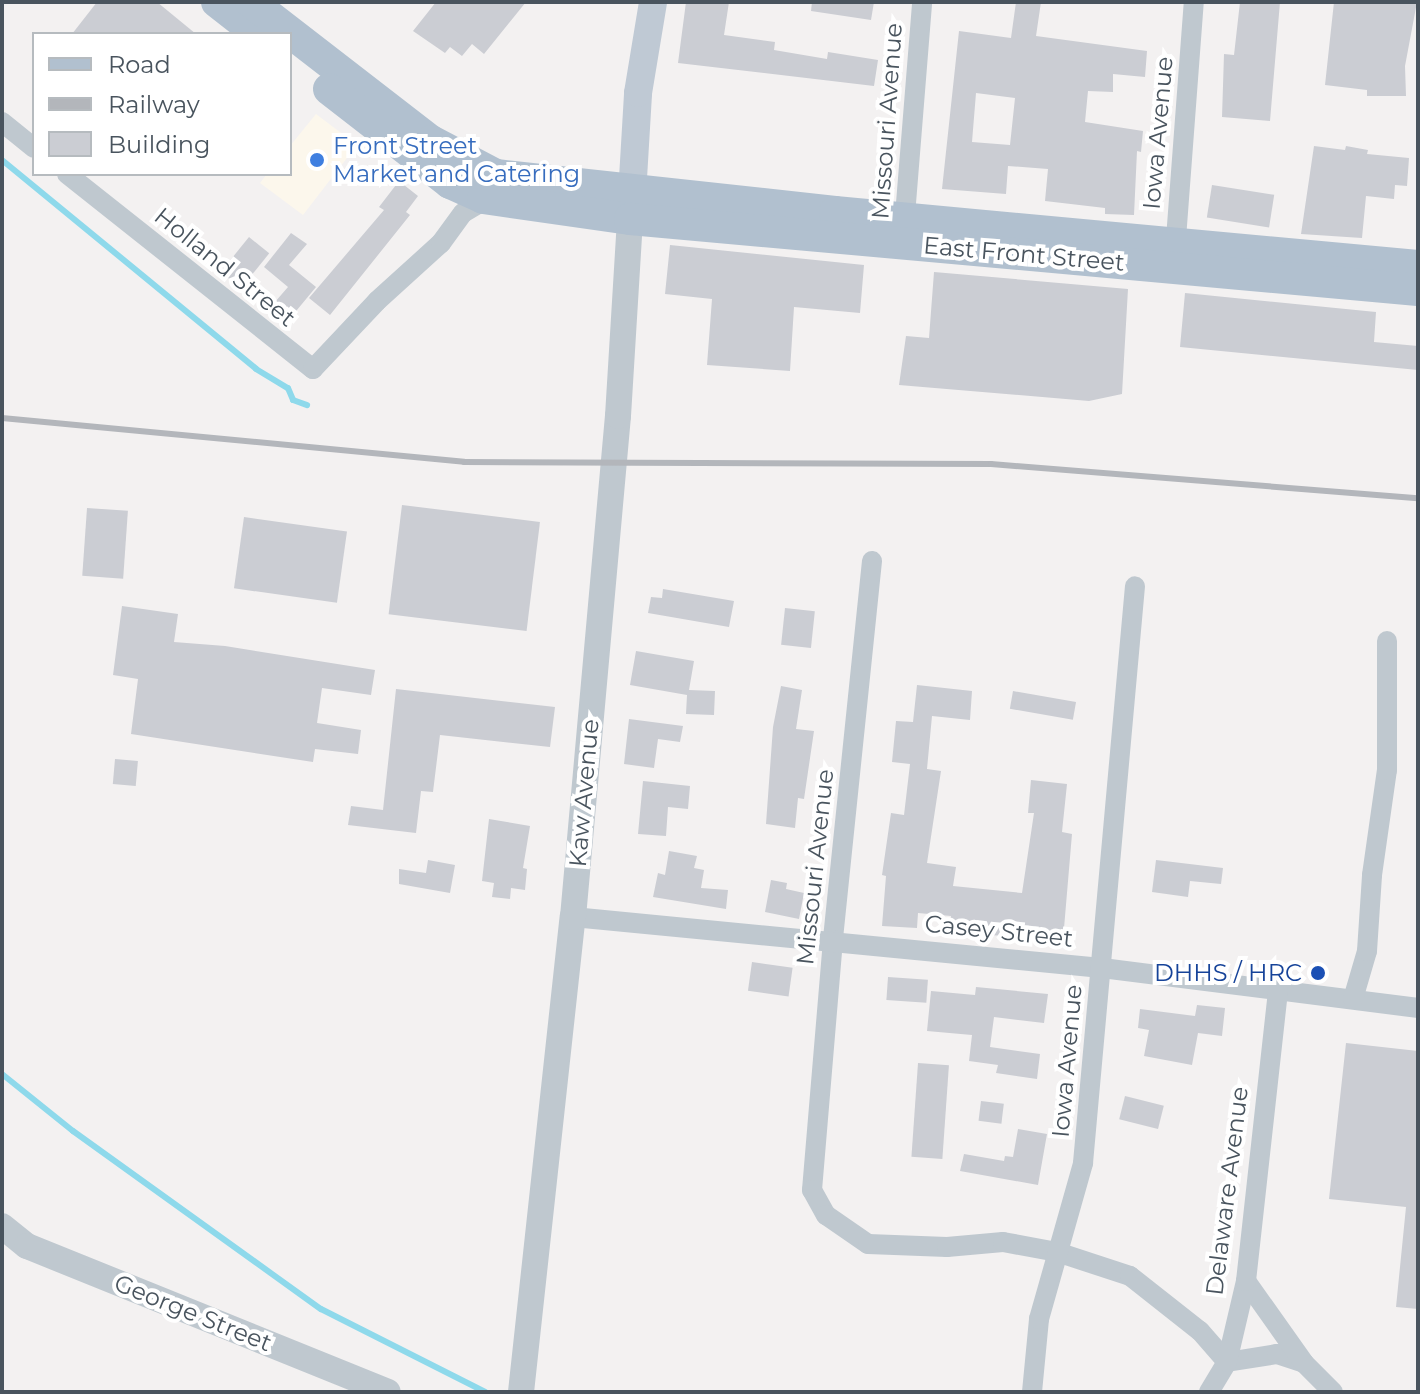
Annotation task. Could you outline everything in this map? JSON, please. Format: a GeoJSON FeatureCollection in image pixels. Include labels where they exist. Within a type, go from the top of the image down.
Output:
{"type":"FeatureCollection","features":[{"type":"Feature","properties":{"kind":"main road"},"geometry":{"type":"LineString","coordinates":[[217,2],[255,32]]}},
{"type":"Feature","properties":{"kind":"main road"},"geometry":{"type":"LineString","coordinates":[[251,2],[290,32]]}},
{"type":"Feature","properties":{"kind":"main road"},"geometry":{"type":"LineString","coordinates":[[631,206],[638,93],[653,2]]}},
{"type":"Feature","properties":{"kind":"main road"},"geometry":{"type":"LineString","coordinates":[[292,34],[431,141],[467,163],[492,186]]}},
{"type":"Feature","properties":{"kind":"main road"},"geometry":{"type":"LineString","coordinates":[[292,61],[450,183],[492,186]]}},
{"type":"Feature","properties":{"kind":"main road","name":"East Front Street"},"geometry":{"type":"LineString","coordinates":[[492,186],[631,206],[1174,256],[1418,290]]}},
{"type":"Feature","properties":{"kind":"main road","name":"East Front Street"},"geometry":{"type":"LineString","coordinates":[[1174,256],[1418,266]]}},
{"type":"Feature","properties":{"kind":"street","name":"Missouri Avenue"},"geometry":{"type":"LineString","coordinates":[[904,231],[922,2]]}},
{"type":"Feature","properties":{"kind":"street","name":"Iowa Avenue"},"geometry":{"type":"LineString","coordinates":[[1174,256],[1194,2]]}},
{"type":"Feature","properties":{"kind":"street"},"geometry":{"type":"LineString","coordinates":[[2,122],[32,146]]}},
{"type":"Feature","properties":{"kind":"street","name":"Holland Street"},"geometry":{"type":"LineString","coordinates":[[70,176],[313,369],[377,301],[441,243],[463,213],[492,186]]}},
{"type":"Feature","properties":{"kind":"street","name":"Kaw Avenue"},"geometry":{"type":"LineString","coordinates":[[521,1392],[573,917],[618,416],[631,206]]}},
{"type":"Feature","properties":{"kind":"street","name":"Missouri Avenue"},"geometry":{"type":"LineString","coordinates":[[872,561],[833,940],[812,1190],[826,1215],[868,1244],[947,1247],[1003,1242],[1057,1252]]}},
{"type":"Feature","properties":{"kind":"street","name":"Iowa Avenue"},"geometry":{"type":"LineString","coordinates":[[1032,1392],[1039,1319],[1083,1163],[1135,586]]}},
{"type":"Feature","properties":{"kind":"street"},"geometry":{"type":"LineString","coordinates":[[1353,999],[1367,951],[1372,875],[1387,770],[1387,641]]}},
{"type":"Feature","properties":{"kind":"street","name":"Casey Street"},"geometry":{"type":"LineString","coordinates":[[573,917],[1102,968],[1418,1008]]}},
{"type":"Feature","properties":{"kind":"street","name":"Delaware Avenue"},"geometry":{"type":"LineString","coordinates":[[1209,1392],[1227,1362],[1246,1281],[1278,991]]}},
{"type":"Feature","properties":{"kind":"street","name":"George Street"},"geometry":{"type":"LineString","coordinates":[[2,1226],[27,1246],[388,1392]]}},
{"type":"Feature","properties":{"kind":"street"},"geometry":{"type":"LineString","coordinates":[[1057,1252],[1130,1276],[1200,1331],[1227,1362],[1277,1354],[1304,1363]]}},
{"type":"Feature","properties":{"kind":"street"},"geometry":{"type":"LineString","coordinates":[[1246,1281],[1304,1363],[1333,1392]]}},
{"type":"Feature","properties":{"kind":"shaded area"},"geometry":{"type":"Polygon","coordinates":[[[316,114],[357,145],[303,215],[260,183],[265,176],[292,176],[292,144],[316,114]]]}},
{"type":"Feature","properties":{"kind":"building"},"geometry":{"type":"Polygon","coordinates":[[[97,2],[157,2],[194,32],[74,32],[97,2]]]}},
{"type":"Feature","properties":{"kind":"building"},"geometry":{"type":"Polygon","coordinates":[[[436,2],[526,2],[484,54],[472,44],[462,56],[450,47],[445,53],[413,31],[436,2]]]}},
{"type":"Feature","properties":{"kind":"building"},"geometry":{"type":"Polygon","coordinates":[[[686,2],[729,2],[724,35],[775,42],[774,50],[827,59],[828,52],[878,60],[874,86],[678,63],[686,2]]]}},
{"type":"Feature","properties":{"kind":"building"},"geometry":{"type":"Polygon","coordinates":[[[812,2],[874,2],[871,20],[811,11],[812,2]]]}},
{"type":"Feature","properties":{"kind":"building"},"geometry":{"type":"Polygon","coordinates":[[[1016,2],[1041,2],[1036,36],[1147,51],[1145,77],[1113,74],[1113,92],[1088,91],[1085,122],[1143,131],[1141,152],[1137,151],[1134,215],[1105,214],[1105,208],[1045,201],[1048,169],[1008,166],[1006,194],[942,189],[959,31],[1011,38],[1016,2]],[[976,93],[972,142],[1010,145],[1015,98],[976,93]]]}},
{"type":"Feature","properties":{"kind":"building"},"geometry":{"type":"Polygon","coordinates":[[[1240,2],[1280,2],[1270,121],[1222,117],[1224,54],[1234,55],[1240,2]]]}},
{"type":"Feature","properties":{"kind":"building"},"geometry":{"type":"Polygon","coordinates":[[[1334,2],[1417,2],[1405,66],[1406,96],[1367,96],[1367,90],[1325,85],[1334,2]]]}},
{"type":"Feature","properties":{"kind":"building"},"geometry":{"type":"Polygon","coordinates":[[[1314,146],[1345,150],[1346,146],[1368,150],[1367,154],[1409,158],[1407,186],[1395,185],[1394,199],[1366,196],[1362,238],[1301,234],[1314,146]]]}},
{"type":"Feature","properties":{"kind":"building"},"geometry":{"type":"Polygon","coordinates":[[[399,181],[418,196],[406,212],[410,215],[330,315],[309,298],[384,210],[379,207],[399,181]]]}},
{"type":"Feature","properties":{"kind":"building"},"geometry":{"type":"Polygon","coordinates":[[[1212,185],[1274,195],[1269,227],[1207,218],[1212,185]]]}},
{"type":"Feature","properties":{"kind":"building"},"geometry":{"type":"Polygon","coordinates":[[[291,233],[307,244],[289,265],[316,287],[292,316],[275,302],[288,287],[264,267],[291,233]]]}},
{"type":"Feature","properties":{"kind":"building"},"geometry":{"type":"Polygon","coordinates":[[[249,237],[269,253],[241,288],[221,272],[249,237]]]}},
{"type":"Feature","properties":{"kind":"building"},"geometry":{"type":"Polygon","coordinates":[[[670,245],[864,265],[860,313],[794,307],[790,371],[707,365],[712,299],[665,294],[670,245]]]}},
{"type":"Feature","properties":{"kind":"building"},"geometry":{"type":"Polygon","coordinates":[[[934,272],[1128,289],[1122,394],[1089,401],[899,385],[906,336],[929,338],[934,272]]]}},
{"type":"Feature","properties":{"kind":"building"},"geometry":{"type":"Polygon","coordinates":[[[1185,293],[1376,312],[1374,342],[1418,346],[1418,370],[1180,347],[1185,293]]]}},
{"type":"Feature","properties":{"kind":"building"},"geometry":{"type":"Polygon","coordinates":[[[402,505],[540,522],[527,631],[389,614],[402,505]]]}},
{"type":"Feature","properties":{"kind":"building"},"geometry":{"type":"Polygon","coordinates":[[[87,508],[128,511],[123,579],[82,576],[87,508]]]}},
{"type":"Feature","properties":{"kind":"building"},"geometry":{"type":"Polygon","coordinates":[[[244,517],[347,531],[337,603],[234,588],[244,517]]]}},
{"type":"Feature","properties":{"kind":"building"},"geometry":{"type":"Polygon","coordinates":[[[663,589],[734,601],[729,627],[648,613],[651,597],[662,598],[663,589]]]}},
{"type":"Feature","properties":{"kind":"building"},"geometry":{"type":"Polygon","coordinates":[[[122,606],[178,614],[174,642],[225,646],[375,670],[371,695],[322,688],[317,723],[361,730],[358,754],[315,749],[313,762],[131,734],[138,679],[113,675],[122,606]]]}},
{"type":"Feature","properties":{"kind":"building"},"geometry":{"type":"Polygon","coordinates":[[[785,608],[815,611],[811,648],[781,645],[785,608]]]}},
{"type":"Feature","properties":{"kind":"building"},"geometry":{"type":"Polygon","coordinates":[[[636,651],[694,661],[689,690],[715,691],[714,715],[686,714],[687,695],[630,685],[636,651]]]}},
{"type":"Feature","properties":{"kind":"building"},"geometry":{"type":"Polygon","coordinates":[[[917,685],[972,691],[970,720],[932,716],[927,769],[941,771],[927,863],[956,867],[953,886],[1022,893],[1034,813],[1028,813],[1031,780],[1067,784],[1062,832],[1072,834],[1063,940],[949,929],[951,916],[918,913],[917,928],[882,926],[886,876],[882,875],[891,813],[904,815],[910,764],[892,762],[896,721],[913,722],[917,685]]]}},
{"type":"Feature","properties":{"kind":"building"},"geometry":{"type":"Polygon","coordinates":[[[781,686],[802,690],[796,729],[814,731],[804,799],[798,798],[795,828],[766,824],[773,727],[781,686]]]}},
{"type":"Feature","properties":{"kind":"building"},"geometry":{"type":"Polygon","coordinates":[[[396,689],[555,707],[550,747],[440,735],[433,792],[421,791],[416,833],[348,825],[351,806],[383,810],[396,689]]]}},
{"type":"Feature","properties":{"kind":"building"},"geometry":{"type":"Polygon","coordinates":[[[1013,691],[1076,702],[1073,720],[1010,709],[1013,691]]]}},
{"type":"Feature","properties":{"kind":"building"},"geometry":{"type":"Polygon","coordinates":[[[629,719],[683,726],[680,742],[658,739],[654,768],[624,764],[629,719]]]}},
{"type":"Feature","properties":{"kind":"building"},"geometry":{"type":"Polygon","coordinates":[[[115,759],[138,761],[136,786],[113,784],[115,759]]]}},
{"type":"Feature","properties":{"kind":"building"},"geometry":{"type":"Polygon","coordinates":[[[643,781],[690,786],[688,809],[668,807],[666,836],[638,834],[643,781]]]}},
{"type":"Feature","properties":{"kind":"building"},"geometry":{"type":"Polygon","coordinates":[[[489,819],[530,826],[523,868],[527,869],[525,890],[511,888],[510,899],[492,897],[494,883],[482,881],[489,819]]]}},
{"type":"Feature","properties":{"kind":"building"},"geometry":{"type":"Polygon","coordinates":[[[669,851],[697,856],[694,868],[704,870],[701,888],[728,890],[726,909],[653,897],[658,873],[665,875],[669,851]]]}},
{"type":"Feature","properties":{"kind":"building"},"geometry":{"type":"Polygon","coordinates":[[[428,860],[455,865],[450,893],[399,884],[399,869],[426,873],[428,860]]]}},
{"type":"Feature","properties":{"kind":"building"},"geometry":{"type":"Polygon","coordinates":[[[1156,860],[1223,868],[1221,884],[1190,881],[1188,897],[1152,892],[1156,860]]]}},
{"type":"Feature","properties":{"kind":"building"},"geometry":{"type":"Polygon","coordinates":[[[771,880],[787,883],[786,889],[804,893],[799,919],[765,912],[771,880]]]}},
{"type":"Feature","properties":{"kind":"building"},"geometry":{"type":"Polygon","coordinates":[[[752,962],[793,968],[789,996],[748,991],[752,962]]]}},
{"type":"Feature","properties":{"kind":"building"},"geometry":{"type":"Polygon","coordinates":[[[888,977],[928,980],[926,1003],[886,1000],[888,977]]]}},
{"type":"Feature","properties":{"kind":"building"},"geometry":{"type":"Polygon","coordinates":[[[976,987],[1048,994],[1044,1023],[994,1017],[990,1047],[1040,1054],[1037,1079],[996,1073],[998,1065],[969,1061],[972,1035],[927,1031],[931,991],[975,995],[976,987]]]}},
{"type":"Feature","properties":{"kind":"building"},"geometry":{"type":"Polygon","coordinates":[[[1197,1005],[1225,1008],[1222,1036],[1198,1033],[1192,1065],[1144,1056],[1149,1030],[1138,1028],[1140,1009],[1195,1016],[1197,1005]]]}},
{"type":"Feature","properties":{"kind":"building"},"geometry":{"type":"Polygon","coordinates":[[[1346,1043],[1418,1051],[1418,1309],[1396,1307],[1406,1207],[1329,1199],[1346,1043]]]}},
{"type":"Feature","properties":{"kind":"building"},"geometry":{"type":"Polygon","coordinates":[[[918,1063],[949,1065],[942,1159],[911,1157],[918,1063]]]}},
{"type":"Feature","properties":{"kind":"building"},"geometry":{"type":"Polygon","coordinates":[[[1125,1096],[1164,1106],[1158,1129],[1119,1119],[1125,1096]]]}},
{"type":"Feature","properties":{"kind":"building"},"geometry":{"type":"Polygon","coordinates":[[[981,1101],[1004,1104],[1001,1124],[979,1121],[981,1101]]]}},
{"type":"Feature","properties":{"kind":"building"},"geometry":{"type":"Polygon","coordinates":[[[1018,1129],[1047,1134],[1038,1185],[960,1171],[964,1154],[1004,1161],[1005,1156],[1013,1157],[1018,1129]]]}},
{"type":"Feature","properties":{"kind":"waterway"},"geometry":{"type":"LineString","coordinates":[[2,160],[256,369],[288,388],[293,400],[307,405]]}},
{"type":"Feature","properties":{"kind":"waterway"},"geometry":{"type":"LineString","coordinates":[[2,1074],[73,1131],[321,1309],[485,1392]]}},
{"type":"Feature","properties":{"kind":"railway"},"geometry":{"type":"LineString","coordinates":[[2,418],[464,462],[991,464],[1418,498]]}},
{"type":"Feature","properties":{"kind":"place","name":"Front Street Market and Catering"},"geometry":{"type":"Point","coordinates":[317,160]}},
{"type":"Feature","properties":{"kind":"place","name":"DHHS / HRC"},"geometry":{"type":"Point","coordinates":[1318,973]}}]}
